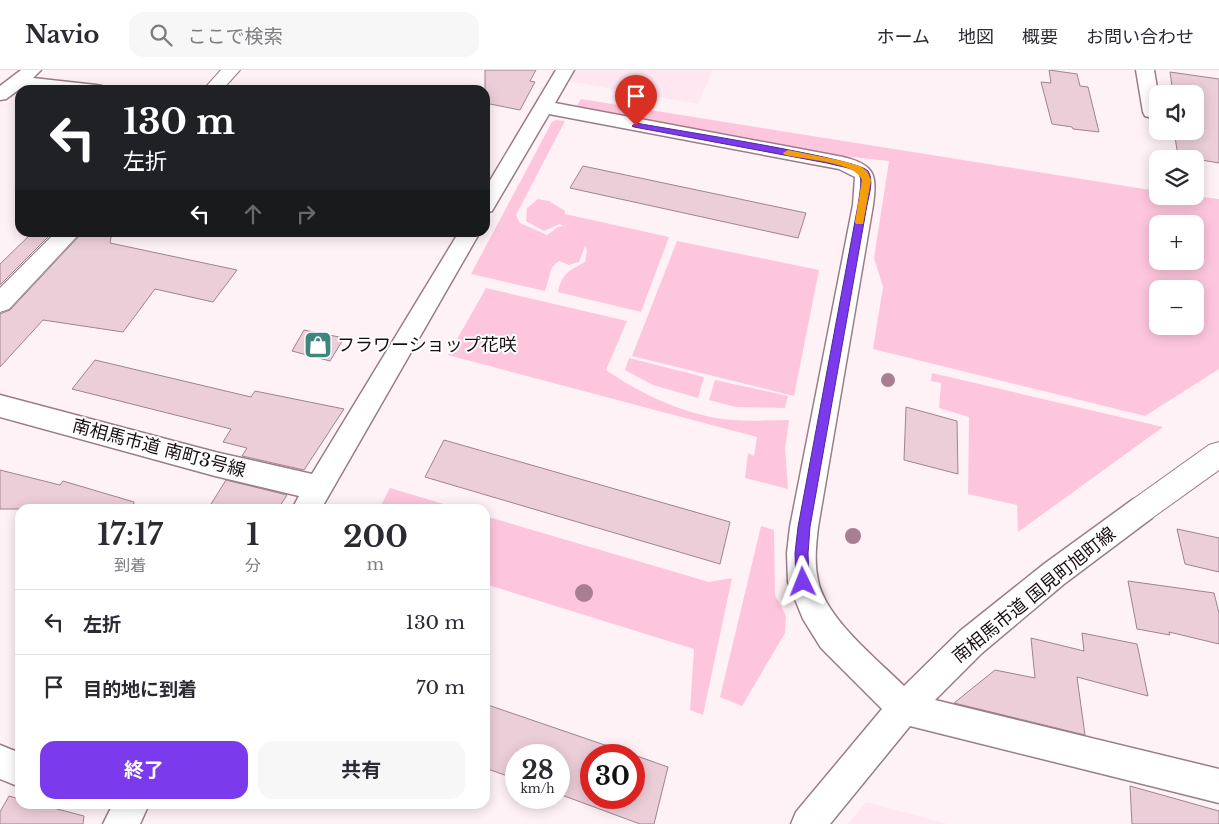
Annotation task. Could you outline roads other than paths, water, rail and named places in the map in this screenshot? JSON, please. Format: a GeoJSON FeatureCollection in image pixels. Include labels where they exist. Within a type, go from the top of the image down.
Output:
{"type":"FeatureCollection","features":[{"type":"Feature","properties":{"kind":"main road"},"geometry":{"type":"LineString","coordinates":[[217,85],[231,70]]}},
{"type":"Feature","properties":{"kind":"main road"},"geometry":{"type":"LineString","coordinates":[[0,303],[65,237]]}},
{"type":"Feature","properties":{"kind":"main road","name":"南相馬市道 国見町旭町線"},"geometry":{"type":"LineString","coordinates":[[1142,509],[1219,454]]}},
{"type":"Feature","properties":{"kind":"street"},"geometry":{"type":"LineString","coordinates":[[0,95],[33,70]]}},
{"type":"Feature","properties":{"kind":"street"},"geometry":{"type":"LineString","coordinates":[[490,189],[495,172],[544,107],[565,70]]}},
{"type":"Feature","properties":{"kind":"street"},"geometry":{"type":"LineString","coordinates":[[1145,70],[1149,94]]}},
{"type":"Feature","properties":{"kind":"street"},"geometry":{"type":"LineString","coordinates":[[18,82],[47,85]]}},
{"type":"Feature","properties":{"kind":"street"},"geometry":{"type":"LineString","coordinates":[[544,107],[827,160],[857,168],[864,173],[867,180],[863,205],[804,527],[801,553],[803,582],[814,609],[832,637],[904,708],[1219,786]]}},
{"type":"Feature","properties":{"kind":"street"},"geometry":{"type":"LineString","coordinates":[[312,499],[467,237]]}},
{"type":"Feature","properties":{"kind":"street","name":"南相馬市道 南町3号線"},"geometry":{"type":"LineString","coordinates":[[0,406],[215,464],[312,499]]}},
{"type":"Feature","properties":{"kind":"street","name":"南相馬市道 国見町旭町線"},"geometry":{"type":"LineString","coordinates":[[808,824],[904,708],[971,642],[1054,574],[1142,509]]}},
{"type":"Feature","properties":{"kind":"street"},"geometry":{"type":"LineString","coordinates":[[0,762],[15,768]]}},
{"type":"Feature","properties":{"kind":"street"},"geometry":{"type":"LineString","coordinates":[[120,824],[129,809]]}},
{"type":"Feature","properties":{"kind":"place","name":"フラワーショップ花咲"},"geometry":{"type":"Point","coordinates":[318,345]}}]}
